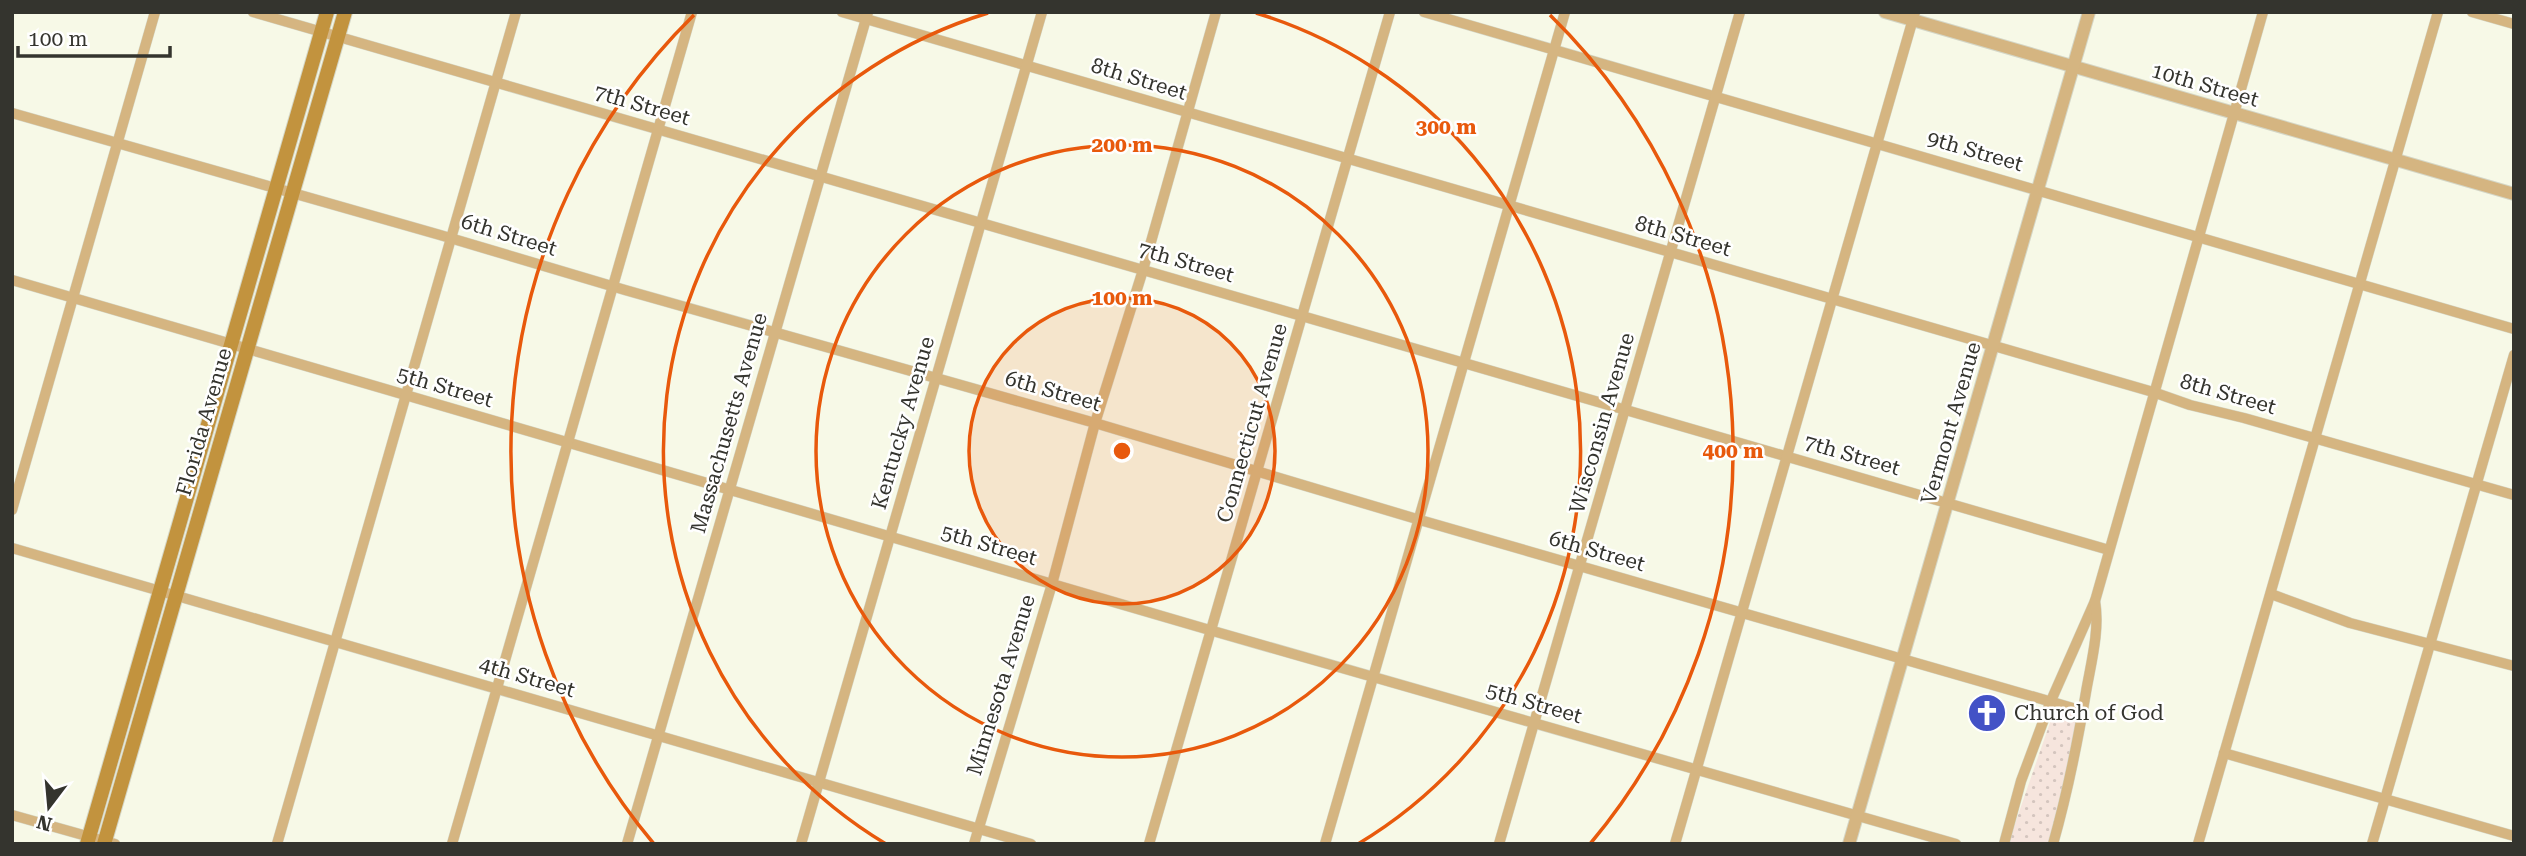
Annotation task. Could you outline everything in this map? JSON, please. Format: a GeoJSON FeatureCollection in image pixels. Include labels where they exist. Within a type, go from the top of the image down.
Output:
{"type":"FeatureCollection","features":[{"type":"Feature","properties":{"kind":"main road","name":"Florida Avenue"},"geometry":{"type":"LineString","coordinates":[[88,840],[327,12]]}},
{"type":"Feature","properties":{"kind":"main road","name":"Florida Avenue"},"geometry":{"type":"LineString","coordinates":[[108,843],[176,595],[345,12]]}},
{"type":"Feature","properties":{"kind":"street"},"geometry":{"type":"LineString","coordinates":[[12,510],[155,12]]}},
{"type":"Feature","properties":{"kind":"street","name":"7th Street"},"geometry":{"type":"LineString","coordinates":[[253,12],[2109,550]]}},
{"type":"Feature","properties":{"kind":"street"},"geometry":{"type":"LineString","coordinates":[[277,844],[516,12]]}},
{"type":"Feature","properties":{"kind":"street"},"geometry":{"type":"LineString","coordinates":[[452,844],[692,12]]}},
{"type":"Feature","properties":{"kind":"street","name":"8th Street"},"geometry":{"type":"LineString","coordinates":[[842,12],[867,16],[1187,113],[1509,204],[2154,392],[2190,405],[2514,495]]}},
{"type":"Feature","properties":{"kind":"street","name":"Kentucky Avenue"},"geometry":{"type":"LineString","coordinates":[[801,844],[1042,12]]}},
{"type":"Feature","properties":{"kind":"street","name":"Minnesota Avenue"},"geometry":{"type":"LineString","coordinates":[[974,844],[1052,584],[1095,423],[1143,270],[1216,12]]}},
{"type":"Feature","properties":{"kind":"street","name":"Connecticut Avenue"},"geometry":{"type":"LineString","coordinates":[[1149,844],[1304,317],[1390,12]]}},
{"type":"Feature","properties":{"kind":"street","name":"9th Street"},"geometry":{"type":"LineString","coordinates":[[1424,12],[2514,329]]}},
{"type":"Feature","properties":{"kind":"street"},"geometry":{"type":"LineString","coordinates":[[1325,844],[1565,12]]}},
{"type":"Feature","properties":{"kind":"street","name":"Wisconsin Avenue"},"geometry":{"type":"LineString","coordinates":[[1499,844],[1740,12]]}},
{"type":"Feature","properties":{"kind":"street","name":"10th Street"},"geometry":{"type":"LineString","coordinates":[[1885,12],[1913,16],[2234,114],[2514,194]]}},
{"type":"Feature","properties":{"kind":"street","name":"Vermont Avenue"},"geometry":{"type":"LineString","coordinates":[[1849,844],[2089,12]]}},
{"type":"Feature","properties":{"kind":"street"},"geometry":{"type":"LineString","coordinates":[[2004,844],[2021,780],[2050,703],[2095,601],[2263,12]]}},
{"type":"Feature","properties":{"kind":"street"},"geometry":{"type":"LineString","coordinates":[[2198,844],[2438,12]]}},
{"type":"Feature","properties":{"kind":"street"},"geometry":{"type":"LineString","coordinates":[[2472,12],[2514,24]]}},
{"type":"Feature","properties":{"kind":"street","name":"Massachusetts Avenue"},"geometry":{"type":"LineString","coordinates":[[627,844],[867,16]]}},
{"type":"Feature","properties":{"kind":"street"},"geometry":{"type":"LineString","coordinates":[[1675,844],[1913,16]]}},
{"type":"Feature","properties":{"kind":"street","name":"6th Street"},"geometry":{"type":"LineString","coordinates":[[12,113],[1095,423],[1420,520],[2083,711]]}},
{"type":"Feature","properties":{"kind":"street","name":"5th Street"},"geometry":{"type":"LineString","coordinates":[[12,280],[1213,631],[1956,844]]}},
{"type":"Feature","properties":{"kind":"street"},"geometry":{"type":"LineString","coordinates":[[2372,844],[2514,355]]}},
{"type":"Feature","properties":{"kind":"street","name":"4th Street"},"geometry":{"type":"LineString","coordinates":[[12,548],[1031,844]]}},
{"type":"Feature","properties":{"kind":"street"},"geometry":{"type":"LineString","coordinates":[[2271,594],[2350,623],[2514,666]]}},
{"type":"Feature","properties":{"kind":"street"},"geometry":{"type":"LineString","coordinates":[[2053,844],[2069,789],[2083,711],[2097,612],[2095,601]]}},
{"type":"Feature","properties":{"kind":"street"},"geometry":{"type":"LineString","coordinates":[[2224,753],[2514,835]]}},
{"type":"Feature","properties":{"kind":"street"},"geometry":{"type":"LineString","coordinates":[[12,815],[88,840],[108,843]]}},
{"type":"Feature","properties":{"kind":"shaded area"},"geometry":{"type":"Polygon","coordinates":[[[2054,711],[2070,711],[2078,721],[2066,782],[2048,844],[2008,844],[2054,711]]]}},
{"type":"Feature","properties":{"kind":"place","name":"Church of God"},"geometry":{"type":"Point","coordinates":[1987,713]}}]}
